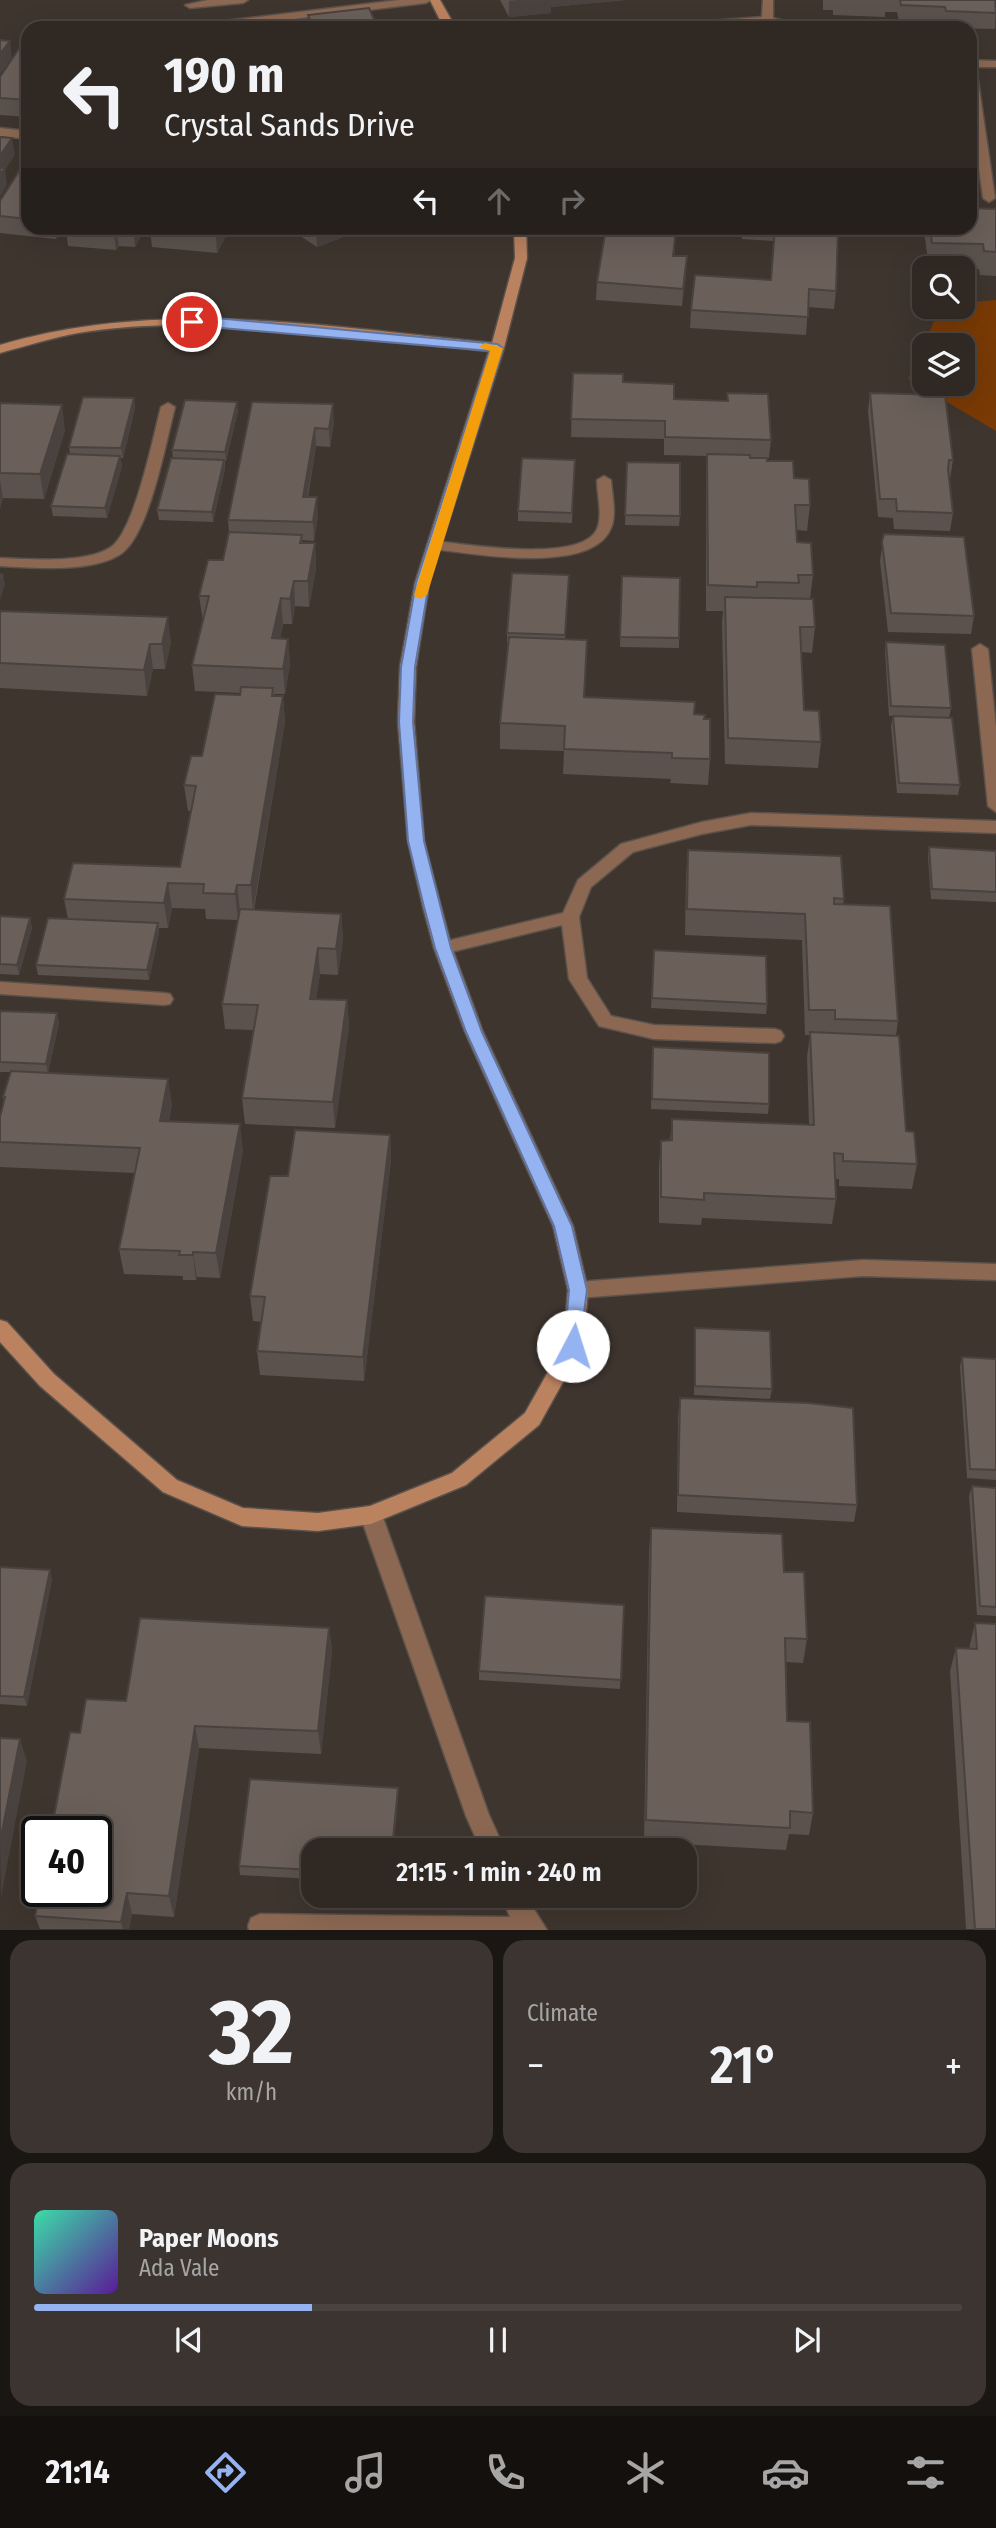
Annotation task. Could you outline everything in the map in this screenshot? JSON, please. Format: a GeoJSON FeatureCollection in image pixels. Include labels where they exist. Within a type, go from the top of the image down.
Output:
{"type":"FeatureCollection","features":[{"type":"Feature","properties":{"kind":"street"},"geometry":{"type":"LineString","coordinates":[[197,21],[189,2],[243,0]]}},
{"type":"Feature","properties":{"kind":"street"},"geometry":{"type":"LineString","coordinates":[[249,21],[426,0]]}},
{"type":"Feature","properties":{"kind":"street"},"geometry":{"type":"LineString","coordinates":[[435,0],[446,21]]}},
{"type":"Feature","properties":{"kind":"street"},"geometry":{"type":"LineString","coordinates":[[767,20],[768,0]]}},
{"type":"Feature","properties":{"kind":"street"},"geometry":{"type":"LineString","coordinates":[[754,21],[772,21]]}},
{"type":"Feature","properties":{"kind":"street"},"geometry":{"type":"LineString","coordinates":[[977,63],[996,64]]}},
{"type":"Feature","properties":{"kind":"street"},"geometry":{"type":"LineString","coordinates":[[977,113],[989,198]]}},
{"type":"Feature","properties":{"kind":"street"},"geometry":{"type":"LineString","coordinates":[[0,132],[21,134]]}},
{"type":"Feature","properties":{"kind":"street"},"geometry":{"type":"LineString","coordinates":[[0,1328],[47,1380],[170,1486],[242,1517],[317,1522],[371,1515],[460,1479],[532,1419],[573,1346],[578,1290],[563,1226],[474,1032],[443,948],[416,841],[406,722],[412,643],[422,583],[497,348],[521,258],[520,235]]}},
{"type":"Feature","properties":{"kind":"street"},"geometry":{"type":"LineString","coordinates":[[0,349],[22,341],[121,324],[215,321],[497,348]]}},
{"type":"Feature","properties":{"kind":"street"},"geometry":{"type":"LineString","coordinates":[[0,562],[85,560],[117,550],[133,530],[168,407]]}},
{"type":"Feature","properties":{"kind":"street"},"geometry":{"type":"LineString","coordinates":[[435,545],[551,554],[579,551],[595,544],[604,530],[604,480]]}},
{"type":"Feature","properties":{"kind":"street"},"geometry":{"type":"LineString","coordinates":[[980,649],[996,806]]}},
{"type":"Feature","properties":{"kind":"street"},"geometry":{"type":"LineString","coordinates":[[775,1036],[654,1032],[605,1021],[578,979],[570,917],[584,884],[627,848],[702,828],[751,819],[996,827]]}},
{"type":"Feature","properties":{"kind":"street"},"geometry":{"type":"LineString","coordinates":[[443,948],[570,917]]}},
{"type":"Feature","properties":{"kind":"street"},"geometry":{"type":"LineString","coordinates":[[0,988],[164,999]]}},
{"type":"Feature","properties":{"kind":"street"},"geometry":{"type":"LineString","coordinates":[[578,1290],[863,1268],[996,1272]]}},
{"type":"Feature","properties":{"kind":"street"},"geometry":{"type":"LineString","coordinates":[[371,1515],[488,1838]]}},
{"type":"Feature","properties":{"kind":"street"},"geometry":{"type":"LineString","coordinates":[[519,1908],[534,1929]]}},
{"type":"Feature","properties":{"kind":"street"},"geometry":{"type":"LineString","coordinates":[[260,1926],[534,1929]]}},
{"type":"Feature","properties":{"kind":"shaded area"},"geometry":{"type":"Polygon","coordinates":[[[996,300],[996,431],[937,396],[975,396],[975,333],[929,333],[935,319],[975,319],[975,302],[996,300]]]}},
{"type":"Feature","properties":{"kind":"building"},"geometry":{"type":"Polygon","coordinates":[[[900,0],[995,0],[996,13],[946,11],[945,7],[901,5],[900,0]]]}},
{"type":"Feature","properties":{"kind":"building"},"geometry":{"type":"Polygon","coordinates":[[[369,8],[375,21],[301,21],[310,20],[308,15],[369,8]]]}},
{"type":"Feature","properties":{"kind":"building"},"geometry":{"type":"Polygon","coordinates":[[[0,40],[10,41],[0,54],[0,40]]]}},
{"type":"Feature","properties":{"kind":"building"},"geometry":{"type":"Polygon","coordinates":[[[21,46],[21,100],[0,98],[0,77],[21,46]]]}},
{"type":"Feature","properties":{"kind":"building"},"geometry":{"type":"Polygon","coordinates":[[[0,137],[12,138],[0,156],[0,137]]]}},
{"type":"Feature","properties":{"kind":"building"},"geometry":{"type":"Polygon","coordinates":[[[21,168],[21,218],[0,216],[0,201],[21,168]]]}},
{"type":"Feature","properties":{"kind":"building"},"geometry":{"type":"Polygon","coordinates":[[[977,208],[996,209],[996,252],[984,251],[983,244],[932,243],[931,235],[977,235],[977,208]]]}},
{"type":"Feature","properties":{"kind":"building"},"geometry":{"type":"Polygon","coordinates":[[[605,235],[675,235],[673,256],[687,256],[683,289],[597,282],[605,235]]]}},
{"type":"Feature","properties":{"kind":"building"},"geometry":{"type":"Polygon","coordinates":[[[774,235],[838,235],[836,291],[809,289],[808,317],[691,310],[695,275],[771,280],[774,235]]]}},
{"type":"Feature","properties":{"kind":"building"},"geometry":{"type":"Polygon","coordinates":[[[573,373],[623,374],[623,382],[674,384],[674,399],[728,401],[727,393],[768,394],[771,440],[665,437],[665,421],[571,419],[573,373]]]}},
{"type":"Feature","properties":{"kind":"building"},"geometry":{"type":"Polygon","coordinates":[[[870,393],[945,396],[953,460],[949,460],[948,469],[953,513],[897,511],[896,499],[880,499],[870,393]]]}},
{"type":"Feature","properties":{"kind":"building"},"geometry":{"type":"Polygon","coordinates":[[[83,397],[134,398],[121,448],[69,447],[83,397]]]}},
{"type":"Feature","properties":{"kind":"building"},"geometry":{"type":"Polygon","coordinates":[[[185,400],[237,402],[225,452],[172,450],[185,400]]]}},
{"type":"Feature","properties":{"kind":"building"},"geometry":{"type":"Polygon","coordinates":[[[252,402],[333,404],[329,429],[315,428],[303,497],[317,497],[313,522],[228,520],[252,402]]]}},
{"type":"Feature","properties":{"kind":"building"},"geometry":{"type":"Polygon","coordinates":[[[0,403],[62,405],[40,474],[0,473],[0,403]]]}},
{"type":"Feature","properties":{"kind":"building"},"geometry":{"type":"Polygon","coordinates":[[[67,454],[120,456],[105,508],[51,506],[67,454]]]}},
{"type":"Feature","properties":{"kind":"building"},"geometry":{"type":"Polygon","coordinates":[[[707,454],[750,455],[750,458],[767,458],[767,461],[793,461],[794,478],[809,479],[810,505],[795,505],[797,542],[811,543],[813,575],[798,575],[799,583],[757,582],[757,587],[708,585],[707,454]]]}},
{"type":"Feature","properties":{"kind":"building"},"geometry":{"type":"Polygon","coordinates":[[[171,458],[224,460],[212,512],[157,510],[171,458]]]}},
{"type":"Feature","properties":{"kind":"building"},"geometry":{"type":"Polygon","coordinates":[[[522,458],[575,460],[572,513],[518,511],[522,458]]]}},
{"type":"Feature","properties":{"kind":"building"},"geometry":{"type":"Polygon","coordinates":[[[627,462],[680,463],[680,516],[625,515],[627,462]]]}},
{"type":"Feature","properties":{"kind":"building"},"geometry":{"type":"Polygon","coordinates":[[[229,532],[302,535],[300,543],[315,543],[308,581],[294,581],[290,599],[281,598],[272,638],[288,639],[283,669],[192,665],[209,596],[199,596],[208,560],[223,560],[229,532]]]}},
{"type":"Feature","properties":{"kind":"building"},"geometry":{"type":"Polygon","coordinates":[[[884,534],[964,537],[974,616],[891,613],[882,542],[884,534]]]}},
{"type":"Feature","properties":{"kind":"building"},"geometry":{"type":"Polygon","coordinates":[[[512,573],[569,575],[565,635],[507,633],[512,573]]]}},
{"type":"Feature","properties":{"kind":"building"},"geometry":{"type":"Polygon","coordinates":[[[622,576],[680,578],[679,638],[620,637],[622,576]]]}},
{"type":"Feature","properties":{"kind":"building"},"geometry":{"type":"Polygon","coordinates":[[[725,597],[813,599],[815,627],[800,627],[804,710],[819,711],[821,742],[728,738],[725,597]]]}},
{"type":"Feature","properties":{"kind":"building"},"geometry":{"type":"Polygon","coordinates":[[[0,611],[168,617],[162,644],[150,644],[144,670],[0,663],[0,611]]]}},
{"type":"Feature","properties":{"kind":"building"},"geometry":{"type":"Polygon","coordinates":[[[509,637],[587,640],[584,697],[695,702],[694,714],[705,715],[704,719],[710,719],[710,759],[672,758],[672,753],[564,749],[565,726],[500,723],[509,637]]]}},
{"type":"Feature","properties":{"kind":"building"},"geometry":{"type":"Polygon","coordinates":[[[886,642],[945,645],[951,708],[891,706],[886,642]]]}},
{"type":"Feature","properties":{"kind":"building"},"geometry":{"type":"Polygon","coordinates":[[[241,687],[273,688],[272,696],[283,696],[251,885],[237,885],[235,894],[203,893],[204,884],[168,883],[164,903],[64,899],[73,863],[180,867],[196,786],[184,785],[191,756],[202,756],[215,694],[240,695],[241,687]]]}},
{"type":"Feature","properties":{"kind":"building"},"geometry":{"type":"Polygon","coordinates":[[[893,716],[952,718],[960,785],[899,783],[893,716]]]}},
{"type":"Feature","properties":{"kind":"building"},"geometry":{"type":"Polygon","coordinates":[[[929,847],[996,851],[996,892],[932,889],[929,847]]]}},
{"type":"Feature","properties":{"kind":"building"},"geometry":{"type":"Polygon","coordinates":[[[688,850],[841,856],[844,899],[834,898],[834,904],[890,906],[898,1021],[835,1019],[835,1010],[809,1010],[805,914],[687,909],[688,850]]]}},
{"type":"Feature","properties":{"kind":"building"},"geometry":{"type":"Polygon","coordinates":[[[240,909],[341,914],[336,949],[318,948],[310,999],[347,1000],[333,1102],[242,1098],[258,1005],[222,1004],[240,909]]]}},
{"type":"Feature","properties":{"kind":"building"},"geometry":{"type":"Polygon","coordinates":[[[0,916],[30,918],[17,965],[0,964],[0,916]]]}},
{"type":"Feature","properties":{"kind":"building"},"geometry":{"type":"Polygon","coordinates":[[[48,918],[158,923],[147,970],[36,965],[48,918]]]}},
{"type":"Feature","properties":{"kind":"building"},"geometry":{"type":"Polygon","coordinates":[[[654,950],[766,956],[767,1004],[652,998],[654,950]]]}},
{"type":"Feature","properties":{"kind":"building"},"geometry":{"type":"Polygon","coordinates":[[[0,1011],[57,1013],[46,1064],[0,1062],[0,1011]]]}},
{"type":"Feature","properties":{"kind":"building"},"geometry":{"type":"Polygon","coordinates":[[[810,1032],[899,1036],[906,1131],[914,1132],[917,1164],[843,1161],[843,1154],[834,1153],[836,1199],[704,1193],[704,1200],[661,1197],[661,1141],[672,1140],[672,1119],[814,1125],[810,1032]]]}},
{"type":"Feature","properties":{"kind":"building"},"geometry":{"type":"Polygon","coordinates":[[[653,1047],[769,1053],[769,1104],[652,1099],[653,1047]]]}},
{"type":"Feature","properties":{"kind":"building"},"geometry":{"type":"Polygon","coordinates":[[[11,1071],[168,1079],[160,1121],[240,1124],[216,1253],[193,1252],[193,1255],[179,1255],[180,1251],[119,1249],[140,1148],[0,1142],[3,1097],[11,1071]]]}},
{"type":"Feature","properties":{"kind":"building"},"geometry":{"type":"Polygon","coordinates":[[[295,1130],[390,1135],[363,1357],[257,1351],[265,1297],[250,1296],[270,1176],[288,1176],[295,1130]]]}},
{"type":"Feature","properties":{"kind":"building"},"geometry":{"type":"Polygon","coordinates":[[[695,1328],[770,1331],[772,1389],[695,1386],[695,1328]]]}},
{"type":"Feature","properties":{"kind":"building"},"geometry":{"type":"Polygon","coordinates":[[[962,1357],[996,1359],[996,1470],[970,1469],[962,1357]]]}},
{"type":"Feature","properties":{"kind":"building"},"geometry":{"type":"Polygon","coordinates":[[[680,1398],[809,1403],[853,1408],[857,1505],[678,1495],[680,1398]]]}},
{"type":"Feature","properties":{"kind":"building"},"geometry":{"type":"Polygon","coordinates":[[[972,1486],[996,1488],[996,1607],[980,1606],[972,1486]]]}},
{"type":"Feature","properties":{"kind":"building"},"geometry":{"type":"Polygon","coordinates":[[[651,1528],[782,1534],[784,1572],[804,1572],[807,1639],[785,1638],[787,1721],[810,1722],[813,1813],[790,1811],[790,1828],[646,1820],[651,1528]]]}},
{"type":"Feature","properties":{"kind":"building"},"geometry":{"type":"Polygon","coordinates":[[[0,1567],[50,1570],[24,1697],[0,1696],[0,1567]]]}},
{"type":"Feature","properties":{"kind":"building"},"geometry":{"type":"Polygon","coordinates":[[[485,1596],[624,1605],[621,1680],[479,1671],[485,1596]]]}},
{"type":"Feature","properties":{"kind":"building"},"geometry":{"type":"Polygon","coordinates":[[[140,1618],[329,1628],[318,1731],[195,1726],[169,1896],[127,1893],[121,1922],[35,1916],[37,1907],[112,1907],[112,1816],[54,1816],[70,1732],[80,1733],[86,1699],[126,1701],[140,1618]]]}},
{"type":"Feature","properties":{"kind":"building"},"geometry":{"type":"Polygon","coordinates":[[[975,1623],[996,1624],[996,1929],[975,1929],[956,1648],[977,1649],[975,1623]]]}},
{"type":"Feature","properties":{"kind":"building"},"geometry":{"type":"Polygon","coordinates":[[[0,1738],[20,1739],[0,1842],[0,1738]]]}},
{"type":"Feature","properties":{"kind":"building"},"geometry":{"type":"Polygon","coordinates":[[[250,1779],[398,1788],[393,1838],[301,1838],[301,1869],[239,1866],[250,1779]]]}},
{"type":"Feature","properties":{"kind":"slow traffic"},"geometry":{"type":"LineString","coordinates":[[420,595],[497,348],[485,347]]}},
{"type":"Feature","properties":{"kind":"route"},"geometry":{"type":"LineString","coordinates":[[192,322],[215,321],[497,348],[422,583],[408,667],[406,722],[416,841],[432,907],[443,948],[474,1032],[563,1226],[578,1290],[573,1346]]}}]}
